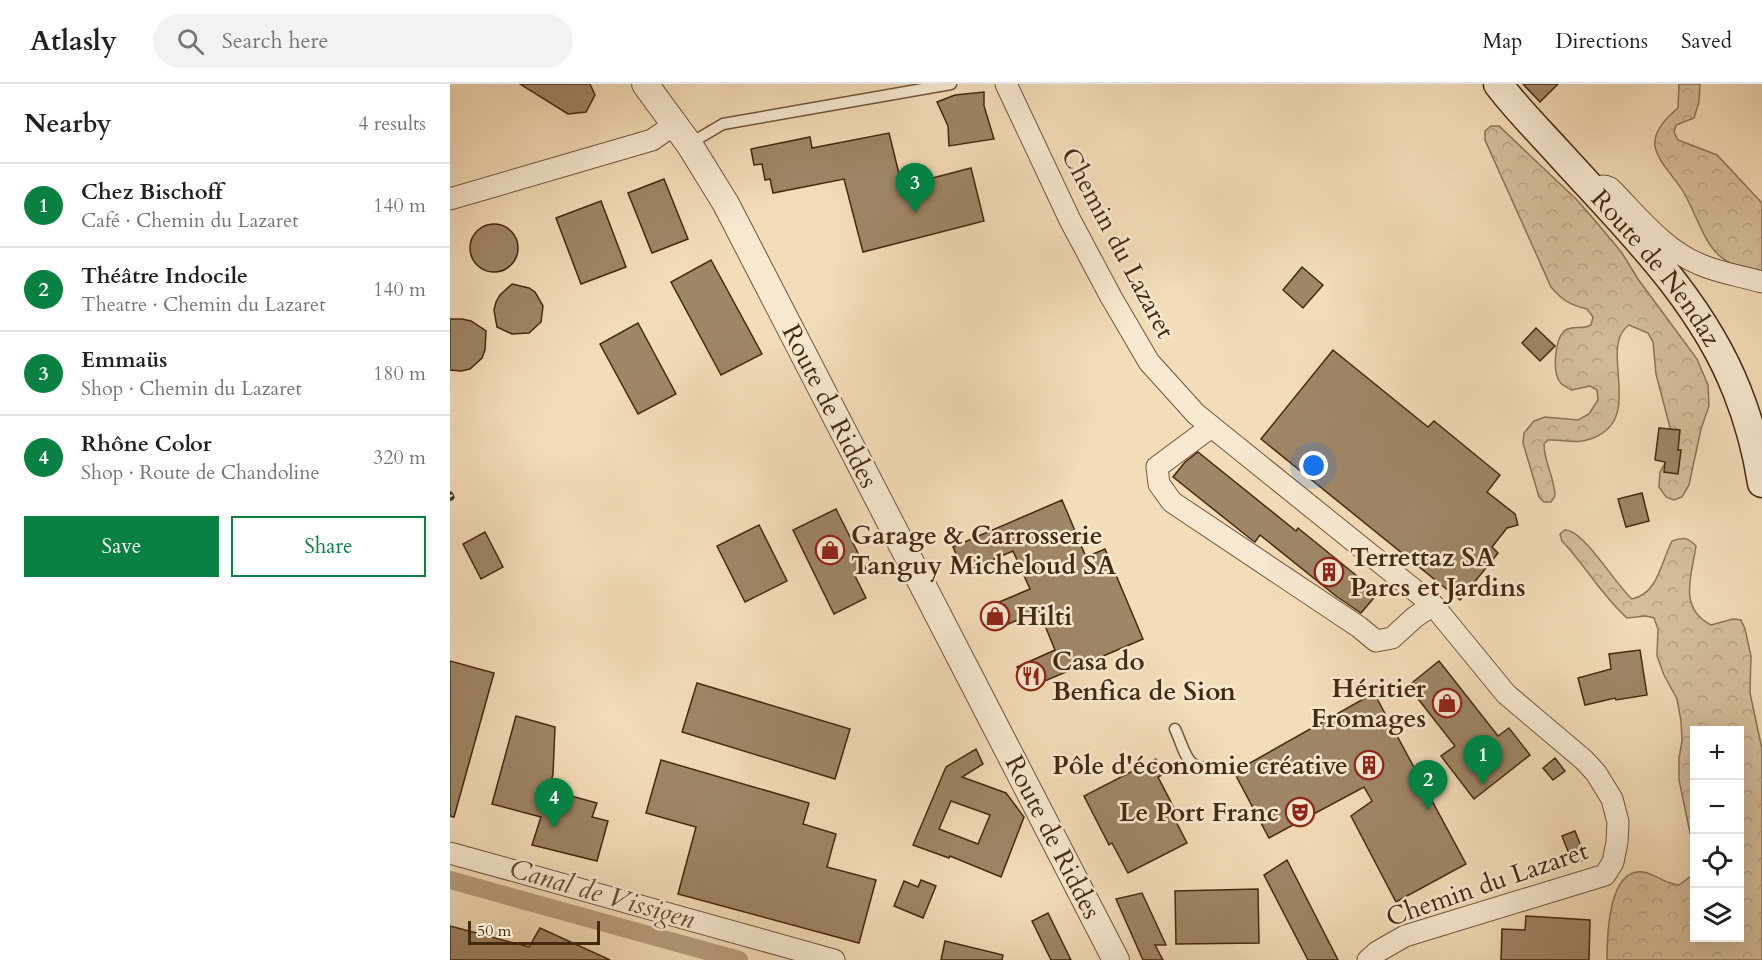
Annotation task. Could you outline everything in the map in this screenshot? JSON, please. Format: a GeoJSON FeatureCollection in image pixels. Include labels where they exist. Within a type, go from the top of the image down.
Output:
{"type":"FeatureCollection","features":[{"type":"Feature","properties":{"kind":"main road","name":"Route de Nendaz"},"geometry":{"type":"LineString","coordinates":[[1498,84],[1670,279],[1709,335],[1737,389],[1748,418],[1762,483]]}},
{"type":"Feature","properties":{"kind":"street","name":"Route de Riddes"},"geometry":{"type":"LineString","coordinates":[[645,84],[682,134],[726,204],[1116,960]]}},
{"type":"Feature","properties":{"kind":"street","name":"Chemin du Lazaret"},"geometry":{"type":"LineString","coordinates":[[1006,84],[1070,220],[1149,362],[1211,427],[1433,605],[1506,694],[1584,760],[1596,772],[1612,799],[1618,822],[1617,842],[1613,862],[1605,875],[1405,936],[1377,952],[1368,960]]}},
{"type":"Feature","properties":{"kind":"street"},"geometry":{"type":"LineString","coordinates":[[450,199],[652,140],[682,134]]}},
{"type":"Feature","properties":{"kind":"street"},"geometry":{"type":"LineString","coordinates":[[1593,192],[1599,186],[1610,188],[1675,251],[1689,259],[1709,268],[1762,282]]}},
{"type":"Feature","properties":{"kind":"street"},"geometry":{"type":"LineString","coordinates":[[1211,427],[1157,467],[1159,484],[1172,502],[1359,627],[1376,641],[1392,638],[1415,617],[1433,605]]}},
{"type":"Feature","properties":{"kind":"street"},"geometry":{"type":"LineString","coordinates":[[450,853],[834,960]]}},
{"type":"Feature","properties":{"kind":"lane"},"geometry":{"type":"LineString","coordinates":[[682,134],[723,124],[951,84]]}},
{"type":"Feature","properties":{"kind":"lane"},"geometry":{"type":"LineString","coordinates":[[1174,729],[1191,763],[1202,770],[1218,768]]}},
{"type":"Feature","properties":{"kind":"green space"},"geometry":{"type":"Polygon","coordinates":[[[1679,84],[1700,84],[1699,102],[1694,118],[1676,125],[1674,132],[1678,140],[1717,155],[1762,203],[1762,272],[1743,268],[1718,255],[1710,245],[1684,193],[1657,152],[1655,140],[1658,130],[1678,108],[1679,84]]]}},
{"type":"Feature","properties":{"kind":"green space"},"geometry":{"type":"Polygon","coordinates":[[[1491,126],[1499,126],[1577,200],[1622,253],[1638,279],[1697,359],[1708,385],[1709,406],[1701,429],[1689,485],[1682,497],[1674,500],[1666,497],[1659,487],[1660,472],[1669,456],[1672,435],[1656,374],[1653,342],[1648,333],[1629,325],[1620,335],[1617,349],[1619,399],[1616,415],[1608,428],[1593,438],[1576,441],[1548,440],[1544,444],[1555,496],[1551,502],[1544,502],[1539,497],[1523,443],[1524,433],[1534,421],[1545,417],[1578,420],[1589,414],[1598,400],[1597,390],[1590,386],[1572,390],[1562,385],[1555,364],[1558,341],[1564,331],[1591,325],[1593,317],[1587,309],[1567,301],[1551,287],[1485,140],[1485,131],[1491,126]]]}},
{"type":"Feature","properties":{"kind":"green space"},"geometry":{"type":"Polygon","coordinates":[[[1565,530],[1573,532],[1581,539],[1632,599],[1648,591],[1653,584],[1672,541],[1688,539],[1696,546],[1690,583],[1691,602],[1695,611],[1711,625],[1733,619],[1741,620],[1751,656],[1750,693],[1762,749],[1762,960],[1607,960],[1609,921],[1616,892],[1631,874],[1643,872],[1679,885],[1690,877],[1690,942],[1744,942],[1744,726],[1690,726],[1690,833],[1679,780],[1681,721],[1677,699],[1657,656],[1658,629],[1654,618],[1646,616],[1627,618],[1562,541],[1560,534],[1565,530]]]}},
{"type":"Feature","properties":{"kind":"building"},"geometry":{"type":"Polygon","coordinates":[[[520,84],[590,84],[595,95],[586,112],[568,114],[520,84]]]}},
{"type":"Feature","properties":{"kind":"building"},"geometry":{"type":"Polygon","coordinates":[[[1523,84],[1558,84],[1540,102],[1523,84]]]}},
{"type":"Feature","properties":{"kind":"building"},"geometry":{"type":"Polygon","coordinates":[[[984,92],[984,106],[994,139],[949,146],[948,126],[937,102],[955,95],[984,92]]]}},
{"type":"Feature","properties":{"kind":"building"},"geometry":{"type":"Polygon","coordinates":[[[889,133],[902,186],[971,168],[984,221],[863,252],[844,179],[773,193],[770,179],[765,180],[762,164],[754,165],[751,149],[810,137],[812,148],[889,133]]]}},
{"type":"Feature","properties":{"kind":"building"},"geometry":{"type":"Polygon","coordinates":[[[664,179],[688,239],[652,253],[628,193],[664,179]]]}},
{"type":"Feature","properties":{"kind":"building"},"geometry":{"type":"Polygon","coordinates":[[[601,201],[626,267],[581,284],[556,218],[601,201]]]}},
{"type":"Feature","properties":{"kind":"building"},"geometry":{"type":"Polygon","coordinates":[[[489,224],[499,224],[514,234],[518,248],[514,262],[508,268],[499,272],[489,272],[474,262],[470,253],[470,243],[480,228],[489,224]]]}},
{"type":"Feature","properties":{"kind":"building"},"geometry":{"type":"Polygon","coordinates":[[[711,260],[762,354],[721,375],[671,282],[711,260]]]}},
{"type":"Feature","properties":{"kind":"building"},"geometry":{"type":"Polygon","coordinates":[[[1302,267],[1323,285],[1303,308],[1283,290],[1302,267]]]}},
{"type":"Feature","properties":{"kind":"building"},"geometry":{"type":"Polygon","coordinates":[[[512,284],[529,288],[535,292],[543,306],[541,322],[529,333],[512,334],[497,327],[494,310],[496,302],[512,284]]]}},
{"type":"Feature","properties":{"kind":"building"},"geometry":{"type":"Polygon","coordinates":[[[450,319],[471,321],[486,331],[482,358],[470,369],[450,370],[450,319]]]}},
{"type":"Feature","properties":{"kind":"building"},"geometry":{"type":"Polygon","coordinates":[[[638,323],[676,394],[638,414],[600,344],[638,323]]]}},
{"type":"Feature","properties":{"kind":"building"},"geometry":{"type":"Polygon","coordinates":[[[1536,328],[1555,346],[1540,361],[1522,343],[1536,328]]]}},
{"type":"Feature","properties":{"kind":"building"},"geometry":{"type":"Polygon","coordinates":[[[1333,350],[1428,427],[1434,421],[1500,475],[1487,492],[1515,514],[1518,525],[1507,528],[1492,547],[1498,553],[1460,600],[1261,439],[1333,350]]]}},
{"type":"Feature","properties":{"kind":"building"},"geometry":{"type":"Polygon","coordinates":[[[1659,428],[1680,430],[1678,450],[1681,450],[1678,474],[1664,472],[1665,462],[1655,460],[1659,428]]]}},
{"type":"Feature","properties":{"kind":"building"},"geometry":{"type":"Polygon","coordinates":[[[1198,452],[1296,531],[1298,528],[1378,593],[1361,613],[1336,596],[1260,535],[1255,542],[1252,540],[1173,477],[1185,462],[1198,452]]]}},
{"type":"Feature","properties":{"kind":"building"},"geometry":{"type":"Polygon","coordinates":[[[1642,493],[1649,521],[1626,527],[1618,499],[1642,493]]]}},
{"type":"Feature","properties":{"kind":"building"},"geometry":{"type":"Polygon","coordinates":[[[1062,500],[1086,557],[1105,549],[1143,639],[1026,689],[1017,667],[1055,650],[1039,611],[994,630],[985,608],[1030,589],[1013,551],[964,572],[953,547],[1062,500]]]}},
{"type":"Feature","properties":{"kind":"building","name":"Garage & Carrosserie Tanguy Micheloud SA"},"geometry":{"type":"Polygon","coordinates":[[[836,509],[867,571],[855,576],[866,598],[834,614],[793,530],[836,509]]]}},
{"type":"Feature","properties":{"kind":"building"},"geometry":{"type":"Polygon","coordinates":[[[759,525],[787,581],[745,602],[717,546],[759,525]]]}},
{"type":"Feature","properties":{"kind":"building"},"geometry":{"type":"Polygon","coordinates":[[[485,532],[503,567],[481,579],[463,544],[485,532]]]}},
{"type":"Feature","properties":{"kind":"building"},"geometry":{"type":"Polygon","coordinates":[[[1640,650],[1647,695],[1616,700],[1615,698],[1585,705],[1578,678],[1611,669],[1609,654],[1640,650]]]}},
{"type":"Feature","properties":{"kind":"building"},"geometry":{"type":"Polygon","coordinates":[[[450,661],[494,673],[454,817],[450,816],[450,661]]]}},
{"type":"Feature","properties":{"kind":"building"},"geometry":{"type":"Polygon","coordinates":[[[1439,661],[1498,736],[1509,728],[1530,755],[1474,799],[1441,756],[1455,746],[1408,686],[1439,661]]]}},
{"type":"Feature","properties":{"kind":"building"},"geometry":{"type":"Polygon","coordinates":[[[697,683],[850,729],[835,779],[682,732],[697,683]]]}},
{"type":"Feature","properties":{"kind":"building","name":"Pôle d'économie créative"},"geometry":{"type":"Polygon","coordinates":[[[1374,693],[1466,864],[1396,902],[1351,816],[1372,801],[1364,787],[1269,838],[1234,772],[1374,693]]]}},
{"type":"Feature","properties":{"kind":"building"},"geometry":{"type":"Polygon","coordinates":[[[516,716],[555,727],[553,774],[549,790],[597,803],[592,817],[608,821],[597,861],[532,845],[541,817],[492,804],[516,716]]]}},
{"type":"Feature","properties":{"kind":"building"},"geometry":{"type":"Polygon","coordinates":[[[976,749],[983,764],[962,777],[1006,793],[1024,817],[1001,877],[950,856],[949,858],[913,845],[946,767],[976,749]],[[951,801],[939,829],[978,844],[990,815],[951,801]]]}},
{"type":"Feature","properties":{"kind":"building"},"geometry":{"type":"Polygon","coordinates":[[[1555,758],[1565,771],[1553,780],[1543,768],[1555,758]]]}},
{"type":"Feature","properties":{"kind":"building"},"geometry":{"type":"Polygon","coordinates":[[[1156,759],[1164,774],[1158,777],[1175,810],[1171,812],[1187,843],[1128,873],[1112,843],[1109,845],[1084,796],[1156,759]]]}},
{"type":"Feature","properties":{"kind":"building"},"geometry":{"type":"Polygon","coordinates":[[[661,760],[809,803],[803,824],[836,834],[827,867],[876,880],[859,943],[678,894],[696,827],[646,813],[661,760]]]}},
{"type":"Feature","properties":{"kind":"building"},"geometry":{"type":"Polygon","coordinates":[[[1575,831],[1586,859],[1573,864],[1562,836],[1575,831]]]}},
{"type":"Feature","properties":{"kind":"building"},"geometry":{"type":"Polygon","coordinates":[[[1287,860],[1338,960],[1308,960],[1264,875],[1287,860]]]}},
{"type":"Feature","properties":{"kind":"building"},"geometry":{"type":"Polygon","coordinates":[[[921,880],[936,886],[923,918],[894,906],[904,881],[918,887],[921,880]]]}},
{"type":"Feature","properties":{"kind":"building"},"geometry":{"type":"Polygon","coordinates":[[[1258,889],[1259,943],[1176,944],[1175,891],[1258,889]]]}},
{"type":"Feature","properties":{"kind":"building"},"geometry":{"type":"Polygon","coordinates":[[[1142,893],[1166,945],[1155,945],[1163,960],[1143,960],[1116,899],[1142,893]]]}},
{"type":"Feature","properties":{"kind":"building"},"geometry":{"type":"Polygon","coordinates":[[[1048,913],[1071,960],[1051,960],[1032,921],[1048,913]]]}},
{"type":"Feature","properties":{"kind":"building"},"geometry":{"type":"Polygon","coordinates":[[[1526,916],[1590,920],[1589,960],[1501,960],[1502,929],[1525,930],[1526,916]]]}},
{"type":"Feature","properties":{"kind":"building"},"geometry":{"type":"Polygon","coordinates":[[[450,926],[529,947],[540,928],[610,960],[450,960],[450,926]]]}},
{"type":"Feature","properties":{"kind":"building"},"geometry":{"type":"Polygon","coordinates":[[[945,941],[1003,955],[1002,960],[941,960],[945,941]]]}},
{"type":"Feature","properties":{"kind":"waterway","name":"Canal de Vissigen"},"geometry":{"type":"LineString","coordinates":[[450,880],[739,960]]}},
{"type":"Feature","properties":{"kind":"place","name":"Emmaüs"},"geometry":{"type":"Point","coordinates":[915,213]}},
{"type":"Feature","properties":{"kind":"place","name":"Garage & Carrosserie Tanguy Micheloud SA"},"geometry":{"type":"Point","coordinates":[830,550]}},
{"type":"Feature","properties":{"kind":"place","name":"Terrettaz SA Parcs et Jardins"},"geometry":{"type":"Point","coordinates":[1329,572]}},
{"type":"Feature","properties":{"kind":"place","name":"Hilti"},"geometry":{"type":"Point","coordinates":[995,616]}},
{"type":"Feature","properties":{"kind":"place","name":"Casa do Benfica de Sion"},"geometry":{"type":"Point","coordinates":[1031,676]}},
{"type":"Feature","properties":{"kind":"place","name":"Héritier Fromages"},"geometry":{"type":"Point","coordinates":[1447,703]}},
{"type":"Feature","properties":{"kind":"place","name":"Pôle d'économie créative"},"geometry":{"type":"Point","coordinates":[1369,765]}},
{"type":"Feature","properties":{"kind":"place","name":"Chez Bischoff"},"geometry":{"type":"Point","coordinates":[1483,785]}},
{"type":"Feature","properties":{"kind":"place","name":"Théâtre Indocile"},"geometry":{"type":"Point","coordinates":[1428,810]}},
{"type":"Feature","properties":{"kind":"place","name":"Le Port Franc"},"geometry":{"type":"Point","coordinates":[1300,812]}},
{"type":"Feature","properties":{"kind":"place","name":"Rhône Color"},"geometry":{"type":"Point","coordinates":[554,828]}}]}
